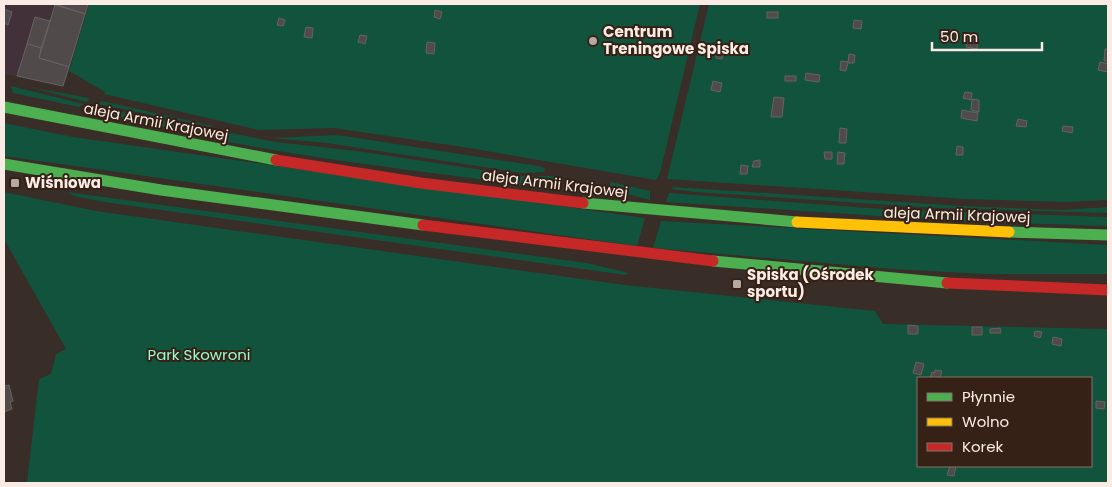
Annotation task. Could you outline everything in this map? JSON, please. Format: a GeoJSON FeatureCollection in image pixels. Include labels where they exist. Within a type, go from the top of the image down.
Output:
{"type":"FeatureCollection","features":[{"type":"Feature","properties":{"kind":"main road","name":"aleja Armii Krajowej"},"geometry":{"type":"LineString","coordinates":[[4,107],[301,164],[560,200],[834,224],[971,232],[1108,235]]}},
{"type":"Feature","properties":{"kind":"main road"},"geometry":{"type":"LineString","coordinates":[[4,164],[192,194],[650,256],[839,275],[1108,290]]}},
{"type":"Feature","properties":{"kind":"shaded area"},"geometry":{"type":"Polygon","coordinates":[[[4,4],[87,4],[62,85],[4,74],[4,4]]]}},
{"type":"Feature","properties":{"kind":"green space"},"geometry":{"type":"Polygon","coordinates":[[[89,4],[700,4],[660,173],[656,180],[463,147],[334,128],[259,130],[104,94],[105,92],[69,71],[89,4]]]}},
{"type":"Feature","properties":{"kind":"green space"},"geometry":{"type":"Polygon","coordinates":[[[709,4],[1108,4],[1108,200],[1065,202],[966,199],[667,179],[709,4]]]}},
{"type":"Feature","properties":{"kind":"green space"},"geometry":{"type":"Polygon","coordinates":[[[11,86],[83,104],[79,107],[13,93],[11,86]]]}},
{"type":"Feature","properties":{"kind":"green space"},"geometry":{"type":"Polygon","coordinates":[[[29,87],[89,98],[87,102],[29,87]]]}},
{"type":"Feature","properties":{"kind":"green space"},"geometry":{"type":"Polygon","coordinates":[[[102,101],[212,126],[98,104],[102,101]]]}},
{"type":"Feature","properties":{"kind":"green space"},"geometry":{"type":"Polygon","coordinates":[[[97,107],[276,142],[357,151],[522,176],[555,176],[555,183],[521,185],[283,152],[191,134],[100,112],[97,107]]]}},
{"type":"Feature","properties":{"kind":"green space"},"geometry":{"type":"Polygon","coordinates":[[[4,123],[73,137],[645,218],[637,246],[4,156],[4,123]]]}},
{"type":"Feature","properties":{"kind":"green space"},"geometry":{"type":"Polygon","coordinates":[[[338,135],[545,168],[544,172],[523,173],[327,143],[271,138],[338,135]]]}},
{"type":"Feature","properties":{"kind":"green space"},"geometry":{"type":"Polygon","coordinates":[[[611,182],[650,191],[650,200],[608,189],[611,182]]]}},
{"type":"Feature","properties":{"kind":"green space"},"geometry":{"type":"Polygon","coordinates":[[[673,187],[961,206],[1062,210],[1108,207],[1108,213],[937,208],[695,192],[672,189],[673,187]]]}},
{"type":"Feature","properties":{"kind":"green space","name":"Park Skowroni"},"geometry":{"type":"Polygon","coordinates":[[[4,192],[96,211],[625,285],[875,311],[883,324],[1108,329],[1108,483],[27,483],[39,379],[51,374],[56,354],[66,349],[4,239],[4,192]]]}},
{"type":"Feature","properties":{"kind":"green space"},"geometry":{"type":"Polygon","coordinates":[[[67,192],[587,263],[629,273],[625,275],[104,202],[74,196],[67,192]]]}},
{"type":"Feature","properties":{"kind":"green space"},"geometry":{"type":"Polygon","coordinates":[[[669,193],[881,209],[1108,217],[1108,226],[955,221],[666,202],[669,193]]]}},
{"type":"Feature","properties":{"kind":"green space"},"geometry":{"type":"Polygon","coordinates":[[[661,221],[1108,245],[1108,274],[983,274],[893,269],[653,248],[661,221]]]}},
{"type":"Feature","properties":{"kind":"building"},"geometry":{"type":"Polygon","coordinates":[[[55,4],[88,4],[85,14],[55,4]]]}},
{"type":"Feature","properties":{"kind":"building"},"geometry":{"type":"Polygon","coordinates":[[[55,5],[85,14],[69,67],[39,58],[55,5]]]}},
{"type":"Feature","properties":{"kind":"building"},"geometry":{"type":"Polygon","coordinates":[[[4,9],[12,12],[8,25],[4,23],[4,9]]]}},
{"type":"Feature","properties":{"kind":"building"},"geometry":{"type":"Polygon","coordinates":[[[435,10],[442,12],[440,19],[434,17],[435,10]]]}},
{"type":"Feature","properties":{"kind":"building"},"geometry":{"type":"Polygon","coordinates":[[[767,12],[778,12],[778,18],[767,18],[767,12]]]}},
{"type":"Feature","properties":{"kind":"building"},"geometry":{"type":"Polygon","coordinates":[[[35,17],[50,21],[41,48],[27,44],[35,17]]]}},
{"type":"Feature","properties":{"kind":"building"},"geometry":{"type":"Polygon","coordinates":[[[279,18],[285,20],[283,26],[277,25],[279,18]]]}},
{"type":"Feature","properties":{"kind":"building"},"geometry":{"type":"Polygon","coordinates":[[[854,20],[862,21],[861,29],[853,28],[854,20]]]}},
{"type":"Feature","properties":{"kind":"building"},"geometry":{"type":"Polygon","coordinates":[[[306,27],[313,28],[312,38],[304,37],[306,27]]]}},
{"type":"Feature","properties":{"kind":"building"},"geometry":{"type":"Polygon","coordinates":[[[360,35],[367,36],[365,44],[358,42],[360,35]]]}},
{"type":"Feature","properties":{"kind":"building"},"geometry":{"type":"Polygon","coordinates":[[[967,35],[979,36],[977,49],[966,47],[967,35]]]}},
{"type":"Feature","properties":{"kind":"building"},"geometry":{"type":"Polygon","coordinates":[[[427,42],[435,43],[434,54],[426,53],[427,42]]]}},
{"type":"Feature","properties":{"kind":"building"},"geometry":{"type":"Polygon","coordinates":[[[27,44],[41,48],[39,58],[69,67],[63,86],[17,76],[27,44]]]}},
{"type":"Feature","properties":{"kind":"building"},"geometry":{"type":"Polygon","coordinates":[[[716,47],[724,48],[722,59],[716,58],[716,47]]]}},
{"type":"Feature","properties":{"kind":"building"},"geometry":{"type":"Polygon","coordinates":[[[1105,49],[1108,49],[1108,61],[1104,61],[1105,49]]]}},
{"type":"Feature","properties":{"kind":"building"},"geometry":{"type":"Polygon","coordinates":[[[849,54],[855,55],[854,63],[848,63],[849,54]]]}},
{"type":"Feature","properties":{"kind":"building"},"geometry":{"type":"Polygon","coordinates":[[[841,61],[848,62],[846,71],[840,70],[841,61]]]}},
{"type":"Feature","properties":{"kind":"building"},"geometry":{"type":"Polygon","coordinates":[[[1100,62],[1108,64],[1108,72],[1098,70],[1100,62]]]}},
{"type":"Feature","properties":{"kind":"building"},"geometry":{"type":"Polygon","coordinates":[[[806,73],[820,75],[819,82],[805,80],[806,73]]]}},
{"type":"Feature","properties":{"kind":"building"},"geometry":{"type":"Polygon","coordinates":[[[785,76],[796,76],[796,81],[785,81],[785,76]]]}},
{"type":"Feature","properties":{"kind":"building"},"geometry":{"type":"Polygon","coordinates":[[[713,81],[722,83],[720,92],[711,90],[713,81]]]}},
{"type":"Feature","properties":{"kind":"building"},"geometry":{"type":"Polygon","coordinates":[[[965,92],[972,93],[971,100],[963,98],[965,92]]]}},
{"type":"Feature","properties":{"kind":"building"},"geometry":{"type":"Polygon","coordinates":[[[774,97],[784,98],[782,117],[771,117],[774,97]]]}},
{"type":"Feature","properties":{"kind":"building"},"geometry":{"type":"Polygon","coordinates":[[[972,99],[979,100],[979,112],[971,110],[972,99]]]}},
{"type":"Feature","properties":{"kind":"building"},"geometry":{"type":"Polygon","coordinates":[[[962,110],[978,113],[977,121],[961,118],[962,110]]]}},
{"type":"Feature","properties":{"kind":"building"},"geometry":{"type":"Polygon","coordinates":[[[1018,119],[1027,121],[1026,127],[1016,126],[1018,119]]]}},
{"type":"Feature","properties":{"kind":"building"},"geometry":{"type":"Polygon","coordinates":[[[1063,126],[1073,127],[1072,133],[1062,131],[1063,126]]]}},
{"type":"Feature","properties":{"kind":"building"},"geometry":{"type":"Polygon","coordinates":[[[840,128],[847,129],[846,143],[839,143],[840,128]]]}},
{"type":"Feature","properties":{"kind":"building"},"geometry":{"type":"Polygon","coordinates":[[[957,146],[963,147],[963,155],[956,155],[957,146]]]}},
{"type":"Feature","properties":{"kind":"building"},"geometry":{"type":"Polygon","coordinates":[[[824,152],[832,152],[832,159],[825,159],[824,152]]]}},
{"type":"Feature","properties":{"kind":"building"},"geometry":{"type":"Polygon","coordinates":[[[838,152],[845,153],[844,164],[837,164],[838,152]]]}},
{"type":"Feature","properties":{"kind":"building"},"geometry":{"type":"Polygon","coordinates":[[[760,160],[760,167],[752,167],[754,161],[760,160]]]}},
{"type":"Feature","properties":{"kind":"building"},"geometry":{"type":"Polygon","coordinates":[[[741,165],[748,166],[747,174],[740,174],[741,165]]]}},
{"type":"Feature","properties":{"kind":"building"},"geometry":{"type":"Polygon","coordinates":[[[908,325],[918,326],[918,334],[908,334],[908,325]]]}},
{"type":"Feature","properties":{"kind":"building"},"geometry":{"type":"Polygon","coordinates":[[[972,327],[982,327],[982,335],[972,335],[972,327]]]}},
{"type":"Feature","properties":{"kind":"building"},"geometry":{"type":"Polygon","coordinates":[[[1000,328],[1001,333],[990,333],[990,329],[1000,328]]]}},
{"type":"Feature","properties":{"kind":"building"},"geometry":{"type":"Polygon","coordinates":[[[1035,331],[1042,332],[1040,338],[1034,336],[1035,331]]]}},
{"type":"Feature","properties":{"kind":"building"},"geometry":{"type":"Polygon","coordinates":[[[1053,337],[1062,339],[1061,346],[1052,344],[1053,337]]]}},
{"type":"Feature","properties":{"kind":"building"},"geometry":{"type":"Polygon","coordinates":[[[916,362],[924,364],[921,375],[913,373],[916,362]]]}},
{"type":"Feature","properties":{"kind":"building"},"geometry":{"type":"Polygon","coordinates":[[[935,370],[942,371],[940,377],[930,377],[932,372],[935,373],[935,370]]]}},
{"type":"Feature","properties":{"kind":"building"},"geometry":{"type":"Polygon","coordinates":[[[9,385],[13,401],[10,402],[12,409],[4,412],[4,386],[9,385]]]}},
{"type":"Feature","properties":{"kind":"building"},"geometry":{"type":"Polygon","coordinates":[[[1096,401],[1105,402],[1104,409],[1096,408],[1096,401]]]}},
{"type":"Feature","properties":{"kind":"building"},"geometry":{"type":"Polygon","coordinates":[[[950,467],[956,467],[954,476],[947,475],[950,467]]]}},
{"type":"Feature","properties":{"kind":"traffic: fast"},"geometry":{"type":"LineString","coordinates":[[4,107],[276,160]]}},
{"type":"Feature","properties":{"kind":"traffic: fast"},"geometry":{"type":"LineString","coordinates":[[4,164],[161,190],[423,225]]}},
{"type":"Feature","properties":{"kind":"traffic: fast"},"geometry":{"type":"LineString","coordinates":[[583,203],[797,222]]}},
{"type":"Feature","properties":{"kind":"traffic: fast"},"geometry":{"type":"LineString","coordinates":[[1009,232],[1108,235]]}},
{"type":"Feature","properties":{"kind":"traffic: fast"},"geometry":{"type":"LineString","coordinates":[[713,261],[947,283]]}},
{"type":"Feature","properties":{"kind":"traffic: slow"},"geometry":{"type":"LineString","coordinates":[[797,222],[1009,232]]}},
{"type":"Feature","properties":{"kind":"traffic: jam"},"geometry":{"type":"LineString","coordinates":[[276,160],[421,183],[583,203]]}},
{"type":"Feature","properties":{"kind":"traffic: jam"},"geometry":{"type":"LineString","coordinates":[[423,225],[713,261]]}},
{"type":"Feature","properties":{"kind":"traffic: jam"},"geometry":{"type":"LineString","coordinates":[[947,283],[1108,290]]}},
{"type":"Feature","properties":{"kind":"place","name":"Centrum Treningowe Spiska"},"geometry":{"type":"Point","coordinates":[593,41]}},
{"type":"Feature","properties":{"kind":"place","name":"Wiśniowa"},"geometry":{"type":"Point","coordinates":[15,183]}},
{"type":"Feature","properties":{"kind":"place","name":"Spiska (Ośrodek sportu)"},"geometry":{"type":"Point","coordinates":[737,284]}}]}
